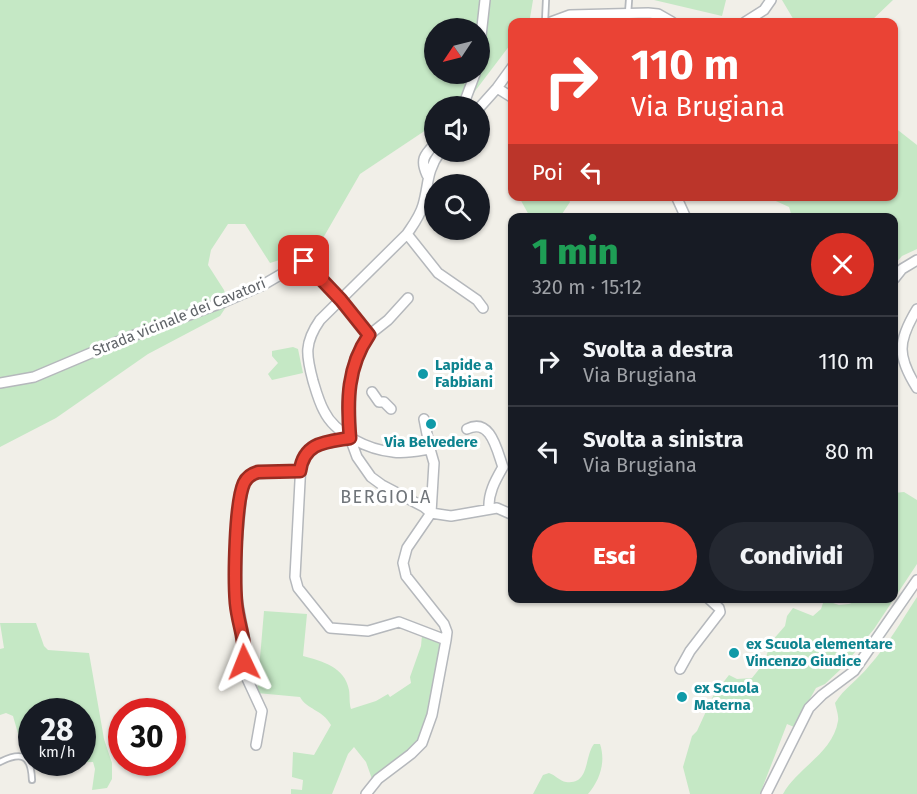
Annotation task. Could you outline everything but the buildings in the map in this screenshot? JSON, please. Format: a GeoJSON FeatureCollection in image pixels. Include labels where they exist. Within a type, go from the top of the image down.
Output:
{"type":"FeatureCollection","features":[{"type":"Feature","properties":{"kind":"street"},"geometry":{"type":"LineString","coordinates":[[483,18],[485,0]]}},
{"type":"Feature","properties":{"kind":"street"},"geometry":{"type":"LineString","coordinates":[[751,18],[764,10],[771,0]]}},
{"type":"Feature","properties":{"kind":"street"},"geometry":{"type":"LineString","coordinates":[[562,18],[570,15],[628,14],[658,14],[665,18]]}},
{"type":"Feature","properties":{"kind":"street"},"geometry":{"type":"LineString","coordinates":[[490,96],[508,73]]}},
{"type":"Feature","properties":{"kind":"street"},"geometry":{"type":"LineString","coordinates":[[497,88],[508,95]]}},
{"type":"Feature","properties":{"kind":"street"},"geometry":{"type":"LineString","coordinates":[[424,158],[423,166],[427,174]]}},
{"type":"Feature","properties":{"kind":"street"},"geometry":{"type":"LineString","coordinates":[[424,201],[417,221],[407,234],[320,320],[308,343],[307,357],[324,412],[331,422],[350,438],[394,453],[429,449]]}},
{"type":"Feature","properties":{"kind":"street"},"geometry":{"type":"LineString","coordinates":[[407,234],[438,273],[477,300],[483,308]]}},
{"type":"Feature","properties":{"kind":"street"},"geometry":{"type":"LineString","coordinates":[[898,274],[917,260]]}},
{"type":"Feature","properties":{"kind":"street","name":"Strada vicinale dei Cavatori"},"geometry":{"type":"LineString","coordinates":[[0,383],[34,377],[124,339],[224,302],[261,286],[304,261],[341,300]]}},
{"type":"Feature","properties":{"kind":"street"},"geometry":{"type":"LineString","coordinates":[[408,298],[388,320],[369,335],[356,356],[348,391],[350,438],[357,457],[371,477],[431,513],[452,516],[489,508],[497,508],[508,513]]}},
{"type":"Feature","properties":{"kind":"street"},"geometry":{"type":"LineString","coordinates":[[341,300],[369,335]]}},
{"type":"Feature","properties":{"kind":"street"},"geometry":{"type":"LineString","coordinates":[[917,309],[902,339],[901,352],[907,371],[917,388]]}},
{"type":"Feature","properties":{"kind":"street"},"geometry":{"type":"LineString","coordinates":[[372,392],[379,402],[384,402],[391,409]]}},
{"type":"Feature","properties":{"kind":"street"},"geometry":{"type":"LineString","coordinates":[[366,794],[378,779],[422,743],[432,715],[446,640],[447,632],[444,624],[406,576],[403,568],[407,549],[431,513],[434,463],[424,419]]}},
{"type":"Feature","properties":{"kind":"street"},"geometry":{"type":"LineString","coordinates":[[467,429],[482,426],[488,431],[503,467],[491,489],[488,500],[489,508]]}},
{"type":"Feature","properties":{"kind":"street"},"geometry":{"type":"LineString","coordinates":[[350,438],[312,447],[303,457],[300,471],[296,582],[330,628],[368,631],[399,622],[446,640]]}},
{"type":"Feature","properties":{"kind":"street"},"geometry":{"type":"LineString","coordinates":[[256,745],[262,711],[244,672],[246,647],[236,594],[237,541],[242,490],[251,474],[300,471]]}},
{"type":"Feature","properties":{"kind":"street"},"geometry":{"type":"LineString","coordinates":[[766,794],[809,708],[854,671],[917,580]]}},
{"type":"Feature","properties":{"kind":"street"},"geometry":{"type":"LineString","coordinates":[[680,669],[690,651],[720,612],[714,603]]}},
{"type":"Feature","properties":{"kind":"lane"},"geometry":{"type":"LineString","coordinates":[[545,18],[546,0]]}},
{"type":"Feature","properties":{"kind":"lane"},"geometry":{"type":"LineString","coordinates":[[628,14],[629,0]]}},
{"type":"Feature","properties":{"kind":"lane"},"geometry":{"type":"LineString","coordinates":[[0,762],[11,756],[29,760],[32,780]]}},
{"type":"Feature","properties":{"kind":"green space"},"geometry":{"type":"Polygon","coordinates":[[[0,0],[533,0],[530,18],[508,18],[508,48],[490,71],[490,18],[424,18],[424,84],[480,84],[471,96],[424,96],[424,131],[360,174],[315,252],[302,260],[286,258],[270,263],[245,224],[228,224],[211,250],[208,265],[224,290],[228,304],[220,316],[148,354],[56,418],[0,447],[0,0]]]}},
{"type":"Feature","properties":{"kind":"green space"},"geometry":{"type":"Polygon","coordinates":[[[654,0],[726,0],[722,16],[654,0]]]}},
{"type":"Feature","properties":{"kind":"green space"},"geometry":{"type":"Polygon","coordinates":[[[782,0],[893,0],[874,18],[793,18],[782,0]]]}},
{"type":"Feature","properties":{"kind":"green space"},"geometry":{"type":"Polygon","coordinates":[[[898,130],[917,145],[917,249],[898,260],[898,213],[791,213],[789,207],[776,201],[898,201],[898,130]]]}},
{"type":"Feature","properties":{"kind":"green space"},"geometry":{"type":"Polygon","coordinates":[[[521,201],[570,202],[563,213],[528,213],[521,201]]]}},
{"type":"Feature","properties":{"kind":"green space"},"geometry":{"type":"Polygon","coordinates":[[[293,347],[298,349],[303,373],[272,380],[268,374],[278,363],[272,356],[272,351],[293,347]]]}},
{"type":"Feature","properties":{"kind":"green space"},"geometry":{"type":"Polygon","coordinates":[[[904,492],[917,500],[917,564],[898,593],[898,493],[904,492]]]}},
{"type":"Feature","properties":{"kind":"green space"},"geometry":{"type":"Polygon","coordinates":[[[917,597],[917,794],[783,794],[829,742],[838,721],[835,703],[882,650],[917,597]]]}},
{"type":"Feature","properties":{"kind":"green space"},"geometry":{"type":"Polygon","coordinates":[[[823,603],[891,603],[874,629],[841,669],[825,684],[816,688],[794,727],[787,724],[760,794],[690,794],[683,767],[692,736],[697,731],[714,694],[729,675],[737,679],[752,678],[764,663],[771,642],[785,626],[787,616],[793,608],[813,616],[821,609],[823,603]]]}},
{"type":"Feature","properties":{"kind":"green space"},"geometry":{"type":"Polygon","coordinates":[[[264,611],[307,614],[303,656],[338,670],[347,682],[351,709],[376,701],[388,694],[390,697],[411,683],[410,677],[421,646],[422,635],[443,644],[429,714],[417,740],[409,751],[391,767],[372,779],[366,762],[354,747],[348,754],[332,794],[291,794],[291,789],[302,790],[303,780],[292,777],[293,752],[314,755],[331,725],[300,697],[257,693],[264,611]]]}},
{"type":"Feature","properties":{"kind":"green space"},"geometry":{"type":"Polygon","coordinates":[[[0,623],[36,623],[44,646],[48,650],[89,653],[108,751],[108,776],[112,776],[107,788],[92,790],[94,776],[96,776],[96,698],[18,698],[18,734],[13,716],[6,713],[0,715],[0,649],[4,648],[0,623]]]}},
{"type":"Feature","properties":{"kind":"green space"},"geometry":{"type":"Polygon","coordinates":[[[594,744],[600,744],[602,764],[599,777],[588,794],[533,794],[543,775],[549,773],[566,782],[579,779],[583,775],[594,744]]]}},
{"type":"Feature","properties":{"kind":"place","name":"Lapide a Fabbiani"},"geometry":{"type":"Point","coordinates":[423,374]}},
{"type":"Feature","properties":{"kind":"place","name":"Via Belvedere"},"geometry":{"type":"Point","coordinates":[431,424]}},
{"type":"Feature","properties":{"kind":"place","name":"ex Scuola elementare Vincenzo Giudice"},"geometry":{"type":"Point","coordinates":[734,653]}},
{"type":"Feature","properties":{"kind":"place","name":"ex Scuola Materna"},"geometry":{"type":"Point","coordinates":[682,697]}},
{"type":"Feature","properties":{"kind":"district","name":"BERGIOLA"},"geometry":{"type":"Point","coordinates":[386,497]}},
{"type":"Feature","properties":{"kind":"route"},"geometry":{"type":"LineString","coordinates":[[244,662],[246,647],[236,606],[236,594],[237,541],[245,481],[251,474],[258,472],[300,471],[303,457],[312,447],[350,438],[348,391],[356,356],[369,335],[341,300],[304,261]]}}]}
